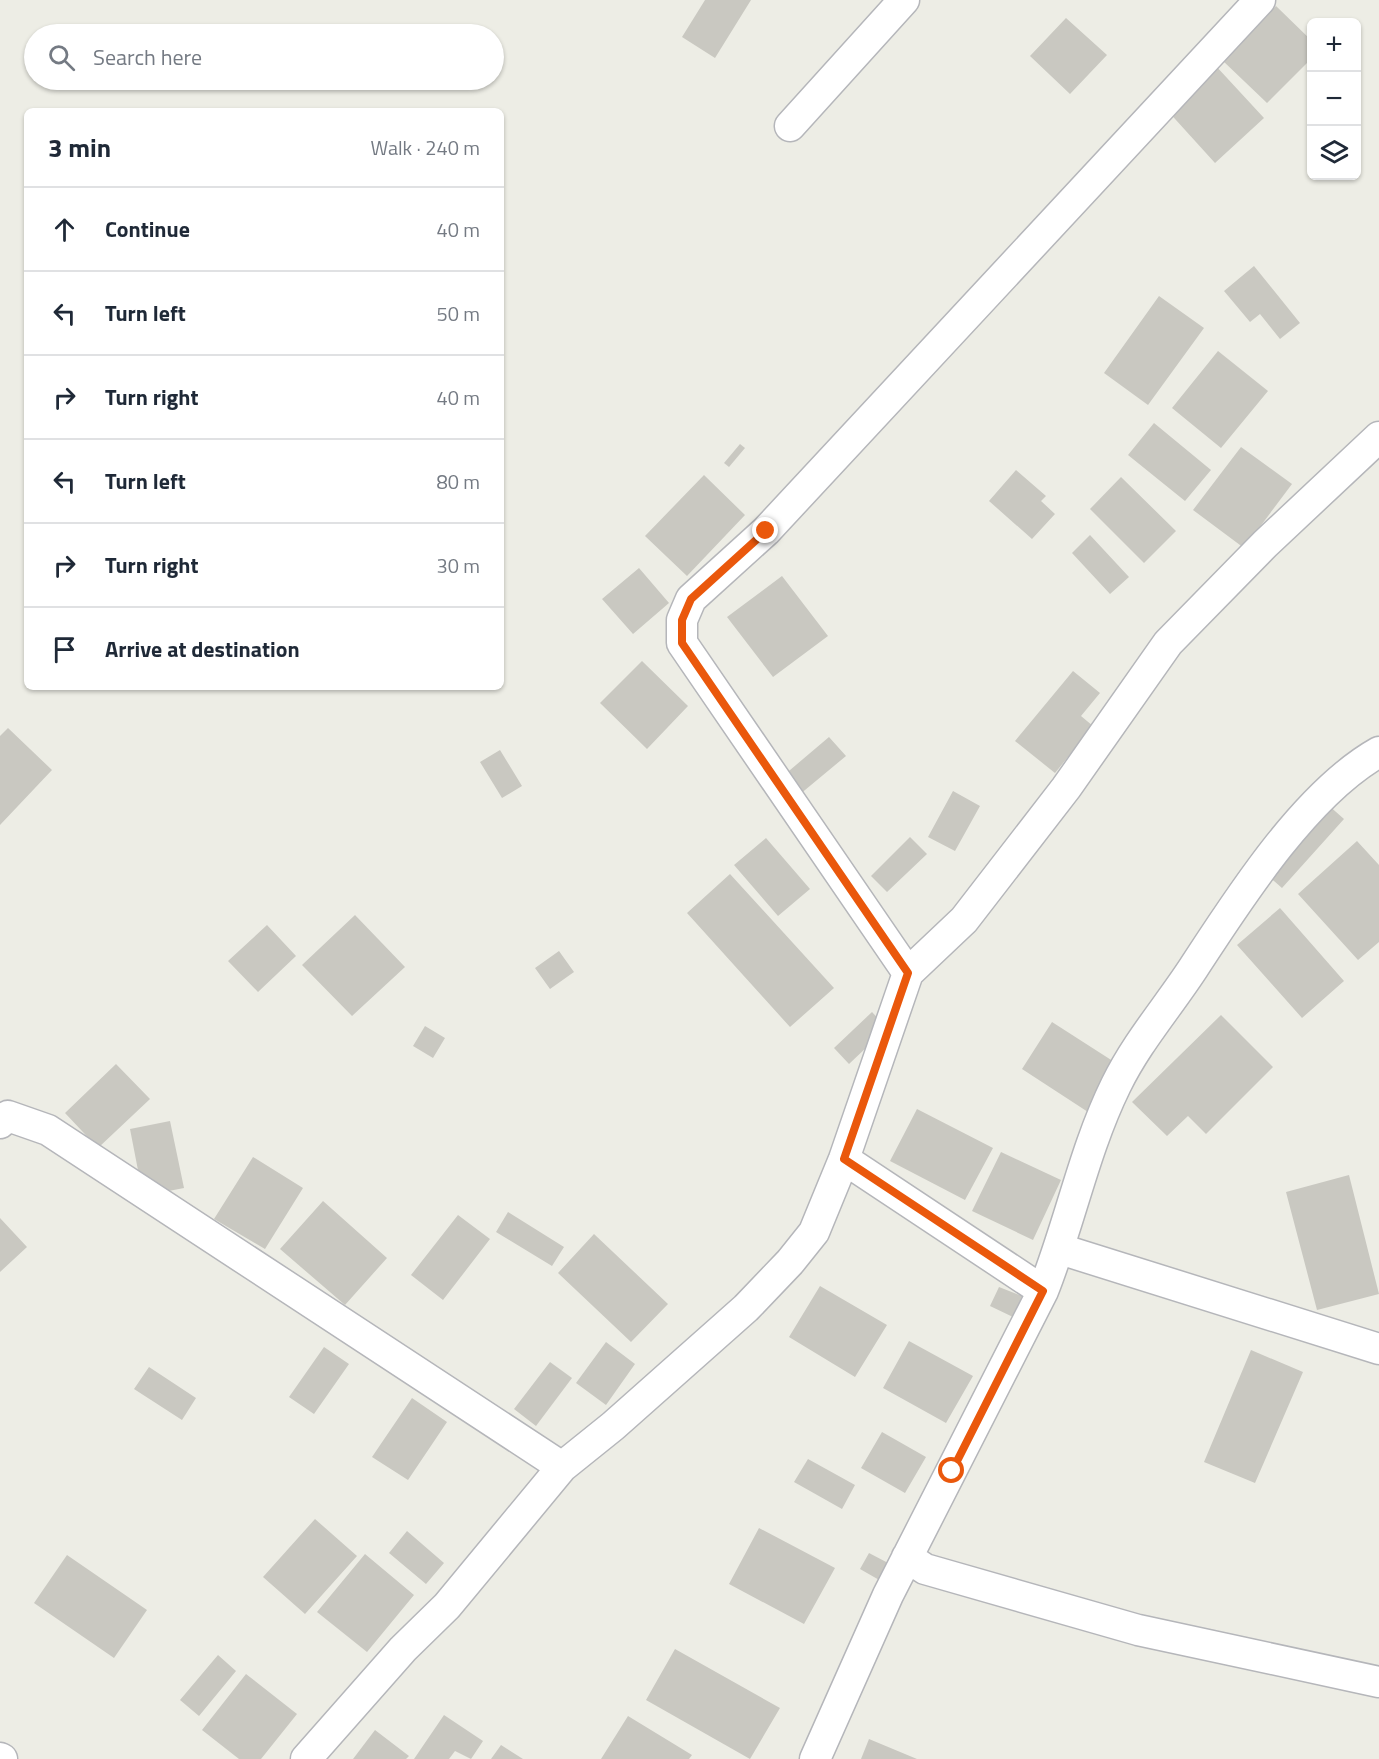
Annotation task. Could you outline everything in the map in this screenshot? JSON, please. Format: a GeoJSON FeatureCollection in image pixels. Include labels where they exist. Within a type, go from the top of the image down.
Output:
{"type":"FeatureCollection","features":[{"type":"Feature","properties":{"kind":"street"},"geometry":{"type":"LineString","coordinates":[[790,126],[904,0]]}},
{"type":"Feature","properties":{"kind":"street"},"geometry":{"type":"LineString","coordinates":[[908,973],[682,643],[682,620],[691,599],[766,531],[1260,0]]}},
{"type":"Feature","properties":{"kind":"street"},"geometry":{"type":"LineString","coordinates":[[306,1759],[403,1649],[447,1606],[562,1467],[613,1426],[738,1316],[790,1262],[814,1232],[844,1159],[908,973],[964,920],[1066,788],[1168,643],[1265,544],[1379,437]]}},
{"type":"Feature","properties":{"kind":"street"},"geometry":{"type":"LineString","coordinates":[[815,1759],[907,1557],[1043,1291],[1060,1249],[1087,1156],[1116,1084],[1143,1039],[1222,922],[1306,813],[1356,765],[1379,752]]}},
{"type":"Feature","properties":{"kind":"street"},"geometry":{"type":"LineString","coordinates":[[0,1123],[8,1116],[48,1130],[562,1467]]}},
{"type":"Feature","properties":{"kind":"street"},"geometry":{"type":"LineString","coordinates":[[844,1159],[1043,1291]]}},
{"type":"Feature","properties":{"kind":"street"},"geometry":{"type":"LineString","coordinates":[[1060,1249],[1379,1349]]}},
{"type":"Feature","properties":{"kind":"street"},"geometry":{"type":"LineString","coordinates":[[907,1557],[925,1569],[1138,1630],[1379,1682]]}},
{"type":"Feature","properties":{"kind":"building"},"geometry":{"type":"Polygon","coordinates":[[[705,0],[751,0],[715,58],[682,37],[705,0]]]}},
{"type":"Feature","properties":{"kind":"building"},"geometry":{"type":"Polygon","coordinates":[[[1276,6],[1307,36],[1307,63],[1267,103],[1222,60],[1276,6]]]}},
{"type":"Feature","properties":{"kind":"building"},"geometry":{"type":"Polygon","coordinates":[[[1066,18],[1107,55],[1070,94],[1030,56],[1066,18]]]}},
{"type":"Feature","properties":{"kind":"building"},"geometry":{"type":"Polygon","coordinates":[[[1215,65],[1264,118],[1215,163],[1166,109],[1215,65]]]}},
{"type":"Feature","properties":{"kind":"building"},"geometry":{"type":"Polygon","coordinates":[[[1254,266],[1300,323],[1280,339],[1260,314],[1250,322],[1224,291],[1254,266]]]}},
{"type":"Feature","properties":{"kind":"building"},"geometry":{"type":"Polygon","coordinates":[[[1159,296],[1204,328],[1148,405],[1104,373],[1159,296]]]}},
{"type":"Feature","properties":{"kind":"building"},"geometry":{"type":"Polygon","coordinates":[[[1218,351],[1268,391],[1221,448],[1172,408],[1218,351]]]}},
{"type":"Feature","properties":{"kind":"building"},"geometry":{"type":"Polygon","coordinates":[[[1154,423],[1211,470],[1185,501],[1128,455],[1154,423]]]}},
{"type":"Feature","properties":{"kind":"building"},"geometry":{"type":"Polygon","coordinates":[[[740,444],[745,448],[729,467],[724,463],[740,444]]]}},
{"type":"Feature","properties":{"kind":"building"},"geometry":{"type":"Polygon","coordinates":[[[1241,447],[1292,484],[1244,548],[1193,510],[1241,447]]]}},
{"type":"Feature","properties":{"kind":"building"},"geometry":{"type":"Polygon","coordinates":[[[1016,470],[1046,496],[1041,501],[1055,514],[1032,539],[989,501],[1016,470]]]}},
{"type":"Feature","properties":{"kind":"building"},"geometry":{"type":"Polygon","coordinates":[[[704,475],[745,515],[687,576],[645,536],[704,475]]]}},
{"type":"Feature","properties":{"kind":"building"},"geometry":{"type":"Polygon","coordinates":[[[1121,477],[1176,531],[1144,563],[1090,509],[1121,477]]]}},
{"type":"Feature","properties":{"kind":"building"},"geometry":{"type":"Polygon","coordinates":[[[1090,535],[1129,577],[1110,594],[1072,553],[1090,535]]]}},
{"type":"Feature","properties":{"kind":"building"},"geometry":{"type":"Polygon","coordinates":[[[639,568],[669,603],[633,634],[602,599],[639,568]]]}},
{"type":"Feature","properties":{"kind":"building"},"geometry":{"type":"Polygon","coordinates":[[[782,576],[828,636],[773,677],[727,617],[782,576]]]}},
{"type":"Feature","properties":{"kind":"building"},"geometry":{"type":"Polygon","coordinates":[[[642,661],[688,706],[647,749],[600,703],[642,661]]]}},
{"type":"Feature","properties":{"kind":"building"},"geometry":{"type":"Polygon","coordinates":[[[1073,671],[1100,693],[1081,716],[1093,726],[1055,773],[1015,741],[1073,671]]]}},
{"type":"Feature","properties":{"kind":"building"},"geometry":{"type":"Polygon","coordinates":[[[8,728],[52,770],[0,825],[0,736],[8,728]]]}},
{"type":"Feature","properties":{"kind":"building"},"geometry":{"type":"Polygon","coordinates":[[[829,737],[846,756],[799,795],[783,776],[829,737]]]}},
{"type":"Feature","properties":{"kind":"building"},"geometry":{"type":"Polygon","coordinates":[[[500,750],[522,786],[502,798],[480,762],[500,750]]]}},
{"type":"Feature","properties":{"kind":"building"},"geometry":{"type":"Polygon","coordinates":[[[953,791],[980,806],[955,851],[928,837],[953,791]]]}},
{"type":"Feature","properties":{"kind":"building"},"geometry":{"type":"Polygon","coordinates":[[[1327,804],[1344,819],[1282,888],[1266,874],[1327,804]]]}},
{"type":"Feature","properties":{"kind":"building"},"geometry":{"type":"Polygon","coordinates":[[[910,837],[927,854],[887,892],[871,876],[910,837]]]}},
{"type":"Feature","properties":{"kind":"building"},"geometry":{"type":"Polygon","coordinates":[[[766,838],[810,889],[778,916],[734,865],[766,838]]]}},
{"type":"Feature","properties":{"kind":"building"},"geometry":{"type":"Polygon","coordinates":[[[1357,841],[1379,865],[1379,942],[1358,960],[1298,894],[1357,841]]]}},
{"type":"Feature","properties":{"kind":"building"},"geometry":{"type":"Polygon","coordinates":[[[730,874],[834,988],[790,1027],[687,913],[730,874]]]}},
{"type":"Feature","properties":{"kind":"building"},"geometry":{"type":"Polygon","coordinates":[[[1280,908],[1344,981],[1302,1018],[1237,945],[1280,908]]]}},
{"type":"Feature","properties":{"kind":"building"},"geometry":{"type":"Polygon","coordinates":[[[355,915],[405,967],[352,1016],[302,965],[355,915]]]}},
{"type":"Feature","properties":{"kind":"building"},"geometry":{"type":"Polygon","coordinates":[[[267,925],[296,956],[258,992],[228,961],[267,925]]]}},
{"type":"Feature","properties":{"kind":"building"},"geometry":{"type":"Polygon","coordinates":[[[559,951],[574,972],[550,989],[535,968],[559,951]]]}},
{"type":"Feature","properties":{"kind":"building"},"geometry":{"type":"Polygon","coordinates":[[[872,1012],[887,1028],[849,1064],[834,1048],[872,1012]]]}},
{"type":"Feature","properties":{"kind":"building"},"geometry":{"type":"Polygon","coordinates":[[[1221,1015],[1273,1067],[1206,1134],[1188,1116],[1167,1136],[1132,1102],[1221,1015]]]}},
{"type":"Feature","properties":{"kind":"building"},"geometry":{"type":"Polygon","coordinates":[[[1052,1022],[1119,1065],[1088,1112],[1022,1069],[1052,1022]]]}},
{"type":"Feature","properties":{"kind":"building"},"geometry":{"type":"Polygon","coordinates":[[[425,1026],[445,1038],[433,1058],[413,1046],[425,1026]]]}},
{"type":"Feature","properties":{"kind":"building"},"geometry":{"type":"Polygon","coordinates":[[[116,1064],[150,1099],[98,1148],[65,1113],[116,1064]]]}},
{"type":"Feature","properties":{"kind":"building"},"geometry":{"type":"Polygon","coordinates":[[[917,1109],[993,1148],[965,1200],[890,1161],[917,1109]]]}},
{"type":"Feature","properties":{"kind":"building"},"geometry":{"type":"Polygon","coordinates":[[[170,1121],[184,1188],[143,1196],[130,1129],[170,1121]]]}},
{"type":"Feature","properties":{"kind":"building"},"geometry":{"type":"Polygon","coordinates":[[[1001,1152],[1061,1180],[1033,1240],[972,1211],[1001,1152]]]}},
{"type":"Feature","properties":{"kind":"building"},"geometry":{"type":"Polygon","coordinates":[[[253,1157],[303,1188],[265,1249],[214,1219],[253,1157]]]}},
{"type":"Feature","properties":{"kind":"building"},"geometry":{"type":"Polygon","coordinates":[[[1349,1175],[1379,1294],[1317,1310],[1286,1192],[1349,1175]]]}},
{"type":"Feature","properties":{"kind":"building"},"geometry":{"type":"Polygon","coordinates":[[[323,1201],[387,1258],[345,1305],[280,1249],[323,1201]]]}},
{"type":"Feature","properties":{"kind":"building"},"geometry":{"type":"Polygon","coordinates":[[[508,1212],[564,1247],[552,1266],[496,1232],[508,1212]]]}},
{"type":"Feature","properties":{"kind":"building"},"geometry":{"type":"Polygon","coordinates":[[[458,1215],[490,1239],[443,1300],[411,1275],[458,1215]]]}},
{"type":"Feature","properties":{"kind":"building"},"geometry":{"type":"Polygon","coordinates":[[[0,1218],[27,1247],[0,1272],[0,1218]]]}},
{"type":"Feature","properties":{"kind":"building"},"geometry":{"type":"Polygon","coordinates":[[[594,1234],[668,1304],[631,1342],[558,1273],[594,1234]]]}},
{"type":"Feature","properties":{"kind":"building"},"geometry":{"type":"Polygon","coordinates":[[[820,1286],[887,1325],[855,1377],[789,1337],[820,1286]]]}},
{"type":"Feature","properties":{"kind":"building"},"geometry":{"type":"Polygon","coordinates":[[[999,1287],[1022,1296],[1013,1317],[990,1306],[999,1287]]]}},
{"type":"Feature","properties":{"kind":"building"},"geometry":{"type":"Polygon","coordinates":[[[909,1341],[973,1376],[946,1423],[883,1388],[909,1341]]]}},
{"type":"Feature","properties":{"kind":"building"},"geometry":{"type":"Polygon","coordinates":[[[606,1342],[635,1364],[606,1405],[576,1383],[606,1342]]]}},
{"type":"Feature","properties":{"kind":"building"},"geometry":{"type":"Polygon","coordinates":[[[324,1347],[349,1364],[314,1414],[289,1397],[324,1347]]]}},
{"type":"Feature","properties":{"kind":"building"},"geometry":{"type":"Polygon","coordinates":[[[1251,1350],[1303,1372],[1255,1483],[1204,1462],[1251,1350]]]}},
{"type":"Feature","properties":{"kind":"building"},"geometry":{"type":"Polygon","coordinates":[[[550,1362],[572,1378],[536,1426],[514,1409],[550,1362]]]}},
{"type":"Feature","properties":{"kind":"building"},"geometry":{"type":"Polygon","coordinates":[[[149,1367],[196,1398],[182,1420],[134,1389],[149,1367]]]}},
{"type":"Feature","properties":{"kind":"building"},"geometry":{"type":"Polygon","coordinates":[[[412,1398],[447,1422],[408,1480],[372,1457],[412,1398]]]}},
{"type":"Feature","properties":{"kind":"building"},"geometry":{"type":"Polygon","coordinates":[[[882,1432],[926,1457],[905,1493],[861,1468],[882,1432]]]}},
{"type":"Feature","properties":{"kind":"building"},"geometry":{"type":"Polygon","coordinates":[[[808,1459],[855,1485],[842,1509],[794,1482],[808,1459]]]}},
{"type":"Feature","properties":{"kind":"building"},"geometry":{"type":"Polygon","coordinates":[[[315,1519],[357,1556],[305,1614],[263,1577],[315,1519]]]}},
{"type":"Feature","properties":{"kind":"building"},"geometry":{"type":"Polygon","coordinates":[[[759,1528],[835,1568],[804,1624],[729,1584],[759,1528]]]}},
{"type":"Feature","properties":{"kind":"building"},"geometry":{"type":"Polygon","coordinates":[[[407,1531],[444,1563],[426,1584],[389,1553],[407,1531]]]}},
{"type":"Feature","properties":{"kind":"building"},"geometry":{"type":"Polygon","coordinates":[[[869,1553],[890,1564],[881,1581],[860,1569],[869,1553]]]}},
{"type":"Feature","properties":{"kind":"building"},"geometry":{"type":"Polygon","coordinates":[[[365,1554],[414,1595],[367,1652],[317,1612],[365,1554]]]}},
{"type":"Feature","properties":{"kind":"building"},"geometry":{"type":"Polygon","coordinates":[[[67,1555],[147,1610],[114,1658],[34,1603],[67,1555]]]}},
{"type":"Feature","properties":{"kind":"building"},"geometry":{"type":"Polygon","coordinates":[[[675,1649],[780,1708],[750,1759],[646,1700],[675,1649]]]}},
{"type":"Feature","properties":{"kind":"building"},"geometry":{"type":"Polygon","coordinates":[[[218,1655],[236,1671],[199,1716],[180,1700],[218,1655]]]}},
{"type":"Feature","properties":{"kind":"building"},"geometry":{"type":"Polygon","coordinates":[[[246,1674],[297,1714],[261,1759],[239,1759],[202,1730],[246,1674]]]}},
{"type":"Feature","properties":{"kind":"building"},"geometry":{"type":"Polygon","coordinates":[[[444,1715],[483,1741],[471,1759],[455,1751],[449,1759],[414,1759],[444,1715]]]}},
{"type":"Feature","properties":{"kind":"building"},"geometry":{"type":"Polygon","coordinates":[[[628,1716],[692,1755],[689,1759],[601,1759],[628,1716]]]}},
{"type":"Feature","properties":{"kind":"building"},"geometry":{"type":"Polygon","coordinates":[[[375,1730],[409,1756],[406,1759],[353,1759],[375,1730]]]}},
{"type":"Feature","properties":{"kind":"building"},"geometry":{"type":"Polygon","coordinates":[[[869,1739],[917,1759],[861,1759],[869,1739]]]}},
{"type":"Feature","properties":{"kind":"building"},"geometry":{"type":"Polygon","coordinates":[[[501,1745],[523,1759],[491,1759],[501,1745]]]}},
{"type":"Feature","properties":{"kind":"route"},"geometry":{"type":"LineString","coordinates":[[766,531],[691,599],[682,620],[682,643],[908,973],[844,1159],[1043,1291],[952,1471]]}}]}
